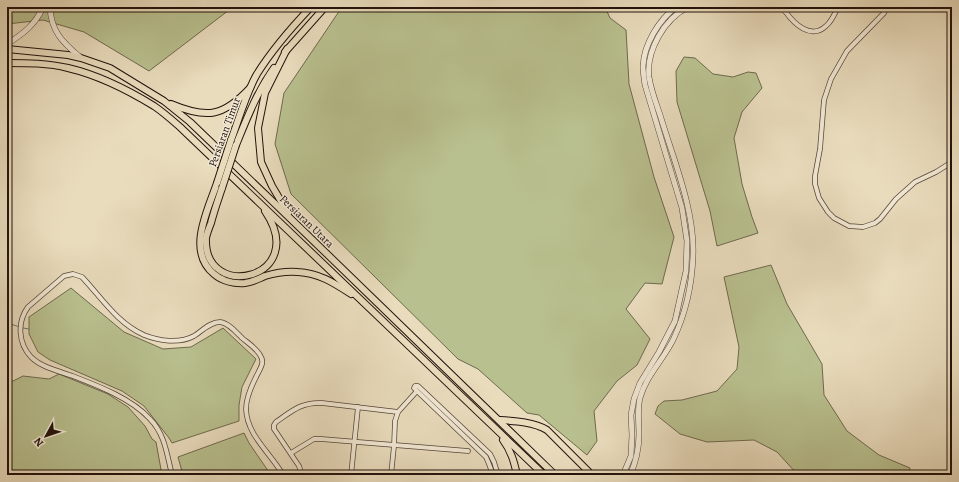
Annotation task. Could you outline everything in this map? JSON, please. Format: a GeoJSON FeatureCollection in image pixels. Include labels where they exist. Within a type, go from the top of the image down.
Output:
{"type":"FeatureCollection","features":[{"type":"Feature","properties":{"kind":"main road","name":"Persiaran Timur"},"geometry":{"type":"LineString","coordinates":[[220,274],[210,259],[207,250],[206,237],[231,140],[251,86],[257,75],[274,50],[311,7]]}},
{"type":"Feature","properties":{"kind":"main road","name":"Persiaran Timur"},"geometry":{"type":"LineString","coordinates":[[219,185],[248,114],[264,83],[287,49],[325,7]]}},
{"type":"Feature","properties":{"kind":"main road","name":"Persiaran Utara"},"geometry":{"type":"LineString","coordinates":[[7,49],[68,55],[81,58],[110,68],[164,101],[190,122],[555,475]]}},
{"type":"Feature","properties":{"kind":"main road"},"geometry":{"type":"LineString","coordinates":[[287,49],[265,93],[258,128],[261,162],[276,194],[294,222]]}},
{"type":"Feature","properties":{"kind":"main road","name":"Persiaran Utara"},"geometry":{"type":"LineString","coordinates":[[7,63],[43,64],[80,71],[104,80],[154,107],[180,127],[544,475]]}},
{"type":"Feature","properties":{"kind":"main road"},"geometry":{"type":"LineString","coordinates":[[164,101],[198,113],[218,112],[232,104],[251,86]]}},
{"type":"Feature","properties":{"kind":"main road"},"geometry":{"type":"LineString","coordinates":[[220,274],[230,276],[252,275],[264,268],[273,256],[276,249],[277,240],[275,232],[272,224],[258,201]]}},
{"type":"Feature","properties":{"kind":"main road"},"geometry":{"type":"LineString","coordinates":[[220,274],[231,282],[244,283],[279,273],[309,273],[330,280],[361,300]]}},
{"type":"Feature","properties":{"kind":"main road"},"geometry":{"type":"LineString","coordinates":[[499,420],[533,424],[547,430],[592,475]]}},
{"type":"Feature","properties":{"kind":"main road"},"geometry":{"type":"LineString","coordinates":[[495,428],[514,458],[517,475]]}},
{"type":"Feature","properties":{"kind":"street"},"geometry":{"type":"LineString","coordinates":[[7,44],[17,38],[34,23],[43,7]]}},
{"type":"Feature","properties":{"kind":"street"},"geometry":{"type":"LineString","coordinates":[[50,7],[50,16],[56,34],[81,58]]}},
{"type":"Feature","properties":{"kind":"street"},"geometry":{"type":"LineString","coordinates":[[623,475],[631,456],[631,415],[634,399],[640,383],[659,352],[675,320],[686,271],[687,241],[682,208],[644,85],[643,65],[652,35],[666,15],[676,7]]}},
{"type":"Feature","properties":{"kind":"street"},"geometry":{"type":"LineString","coordinates":[[630,475],[636,458],[639,434],[638,414],[640,398],[646,384],[672,341],[680,322],[692,272],[693,241],[688,208],[654,99],[649,77],[653,49],[658,39],[671,20],[688,7]]}},
{"type":"Feature","properties":{"kind":"street"},"geometry":{"type":"LineString","coordinates":[[784,8],[799,27],[808,31],[813,31],[819,30],[828,25],[838,7]]}},
{"type":"Feature","properties":{"kind":"street"},"geometry":{"type":"LineString","coordinates":[[887,7],[884,13],[847,51],[832,79],[824,100],[820,149],[815,176],[815,184],[819,198],[834,218],[849,226],[863,227],[880,220],[896,199],[915,182],[952,162]]}},
{"type":"Feature","properties":{"kind":"street"},"geometry":{"type":"LineString","coordinates":[[172,475],[160,432],[156,425],[143,412],[115,394],[38,362],[27,352],[21,339],[20,329],[21,320],[24,313],[28,307],[64,276],[73,274],[82,277],[119,319],[144,335],[175,342],[193,337],[211,325],[221,322],[228,325],[258,352],[262,363],[253,382],[247,401],[246,410],[250,428],[283,475]]}},
{"type":"Feature","properties":{"kind":"street"},"geometry":{"type":"LineString","coordinates":[[493,475],[486,457],[414,388],[417,386],[490,454],[498,475]]}},
{"type":"Feature","properties":{"kind":"street"},"geometry":{"type":"LineString","coordinates":[[391,475],[395,421],[398,412],[417,392]]}},
{"type":"Feature","properties":{"kind":"street"},"geometry":{"type":"LineString","coordinates":[[302,475],[299,466],[274,429],[276,422],[300,406],[310,402],[398,412]]}},
{"type":"Feature","properties":{"kind":"street"},"geometry":{"type":"LineString","coordinates":[[351,475],[358,407]]}},
{"type":"Feature","properties":{"kind":"street"},"geometry":{"type":"LineString","coordinates":[[291,453],[314,440],[355,441],[394,446],[468,451]]}},
{"type":"Feature","properties":{"kind":"green space"},"geometry":{"type":"Polygon","coordinates":[[[7,7],[233,7],[149,71],[84,32],[43,20],[7,24],[7,7]]]}},
{"type":"Feature","properties":{"kind":"green space"},"geometry":{"type":"Polygon","coordinates":[[[342,7],[605,7],[610,18],[626,30],[629,84],[654,177],[674,237],[662,284],[645,283],[626,309],[650,339],[637,365],[617,381],[594,411],[597,441],[587,455],[539,415],[527,413],[478,369],[458,359],[291,194],[275,144],[284,93],[342,7]]]}},
{"type":"Feature","properties":{"kind":"green space"},"geometry":{"type":"Polygon","coordinates":[[[684,57],[695,58],[713,74],[733,77],[748,72],[756,73],[762,88],[742,112],[734,138],[742,184],[758,233],[717,246],[710,211],[677,102],[676,71],[684,57]]]}},
{"type":"Feature","properties":{"kind":"green space"},"geometry":{"type":"Polygon","coordinates":[[[771,265],[787,304],[822,364],[824,395],[847,431],[879,455],[910,468],[909,475],[798,475],[777,452],[754,440],[707,442],[680,434],[655,414],[658,406],[664,401],[682,400],[717,391],[737,369],[739,347],[724,277],[771,265]]]}},
{"type":"Feature","properties":{"kind":"green space"},"geometry":{"type":"Polygon","coordinates":[[[71,288],[124,332],[163,349],[191,347],[223,328],[256,359],[242,387],[239,405],[239,421],[172,443],[144,406],[122,391],[50,360],[38,352],[29,334],[29,317],[71,288]]]}},
{"type":"Feature","properties":{"kind":"green space"},"geometry":{"type":"Polygon","coordinates":[[[59,374],[108,394],[128,407],[145,426],[152,439],[156,442],[162,475],[7,475],[7,384],[23,376],[49,379],[59,374]]]}},
{"type":"Feature","properties":{"kind":"green space"},"geometry":{"type":"Polygon","coordinates":[[[244,433],[249,443],[271,475],[183,475],[178,457],[244,433]]]}},
{"type":"Feature","properties":{"kind":"waterway"},"geometry":{"type":"LineString","coordinates":[[7,323],[20,327]]}},
{"type":"Feature","properties":{"kind":"waterway"},"geometry":{"type":"LineString","coordinates":[[23,328],[29,329]]}}]}
